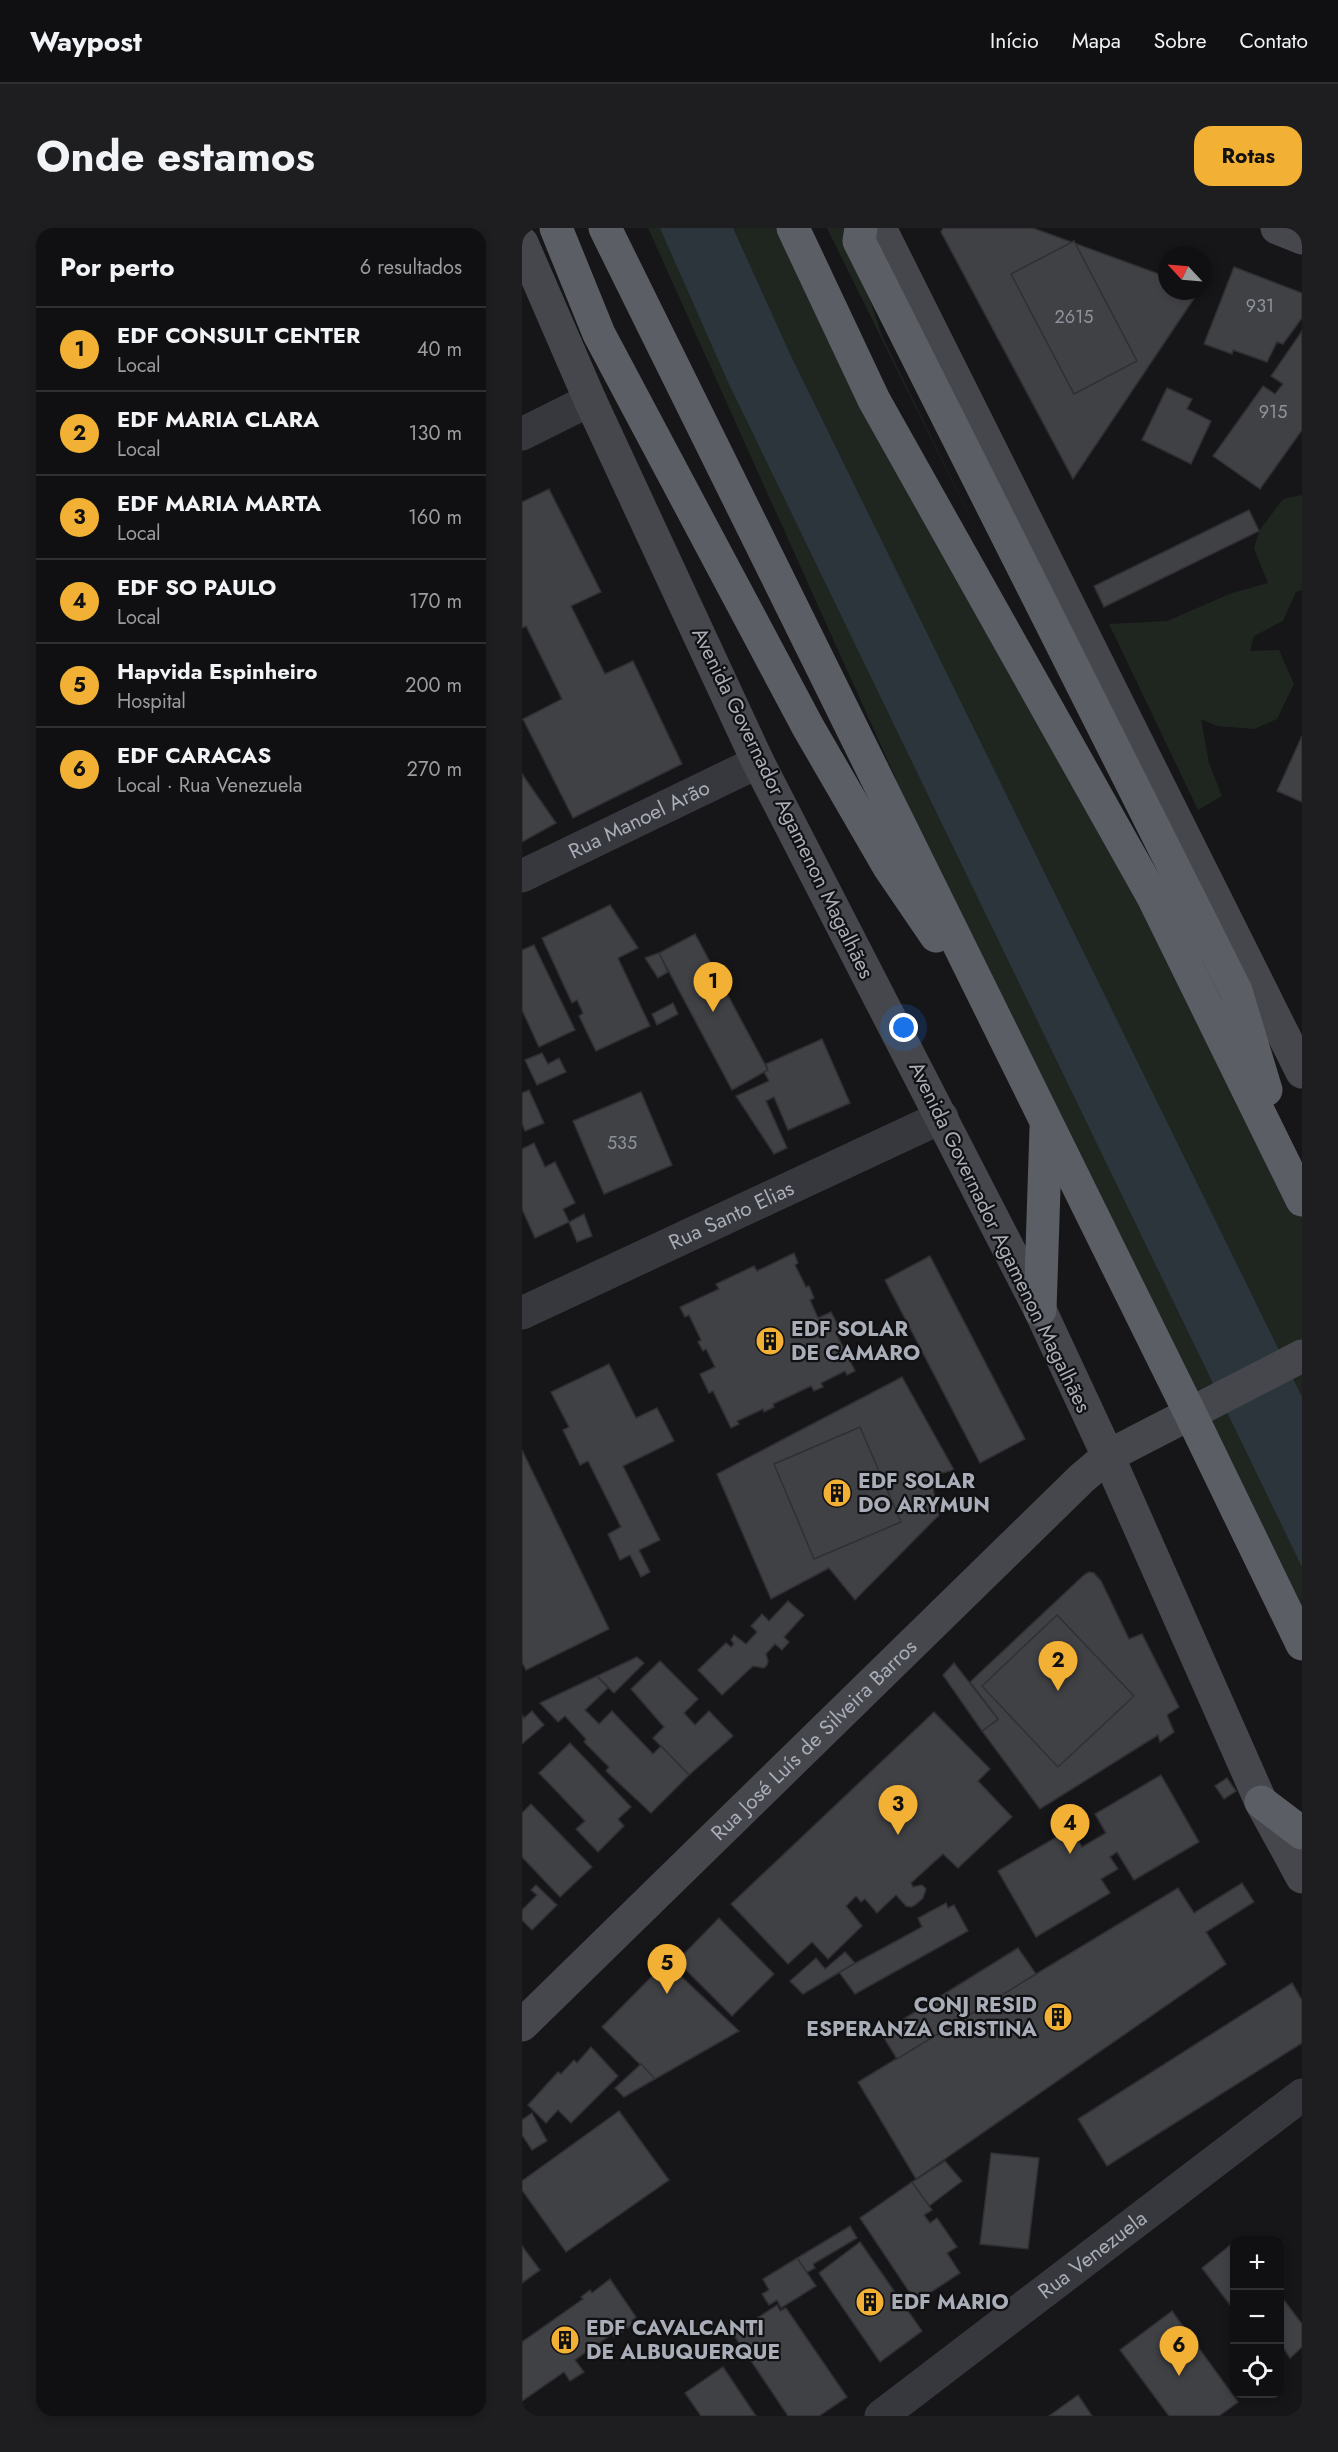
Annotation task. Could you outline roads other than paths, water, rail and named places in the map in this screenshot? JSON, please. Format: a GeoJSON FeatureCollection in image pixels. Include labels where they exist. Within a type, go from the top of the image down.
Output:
{"type":"FeatureCollection","features":[{"type":"Feature","properties":{"kind":"highway"},"geometry":{"type":"LineString","coordinates":[[556,228],[599,334],[808,727],[889,867],[999,1030]]}},
{"type":"Feature","properties":{"kind":"highway"},"geometry":{"type":"LineString","coordinates":[[605,228],[999,1030],[1046,1123],[1200,1407],[1302,1644]]}},
{"type":"Feature","properties":{"kind":"highway"},"geometry":{"type":"LineString","coordinates":[[793,228],[874,400],[1153,897],[1298,1190]]}},
{"type":"Feature","properties":{"kind":"highway"},"geometry":{"type":"LineString","coordinates":[[861,228],[859,241],[1236,991],[1298,1190]]}},
{"type":"Feature","properties":{"kind":"highway"},"geometry":{"type":"LineString","coordinates":[[1040,1311],[1046,1123]]}},
{"type":"Feature","properties":{"kind":"highway"},"geometry":{"type":"LineString","coordinates":[[1261,1802],[1302,1833]]}},
{"type":"Feature","properties":{"kind":"main road"},"geometry":{"type":"LineString","coordinates":[[880,228],[1302,1072]]}},
{"type":"Feature","properties":{"kind":"main road"},"geometry":{"type":"LineString","coordinates":[[1277,228],[1302,238]]}},
{"type":"Feature","properties":{"kind":"main road","name":"Avenida Governador Agamenon Magalhães"},"geometry":{"type":"LineString","coordinates":[[522,243],[590,400],[758,762],[1040,1311],[1108,1456],[1261,1802],[1302,1877]]}},
{"type":"Feature","properties":{"kind":"main road","name":"Rua José Luís de Silveira Barros"},"geometry":{"type":"LineString","coordinates":[[522,2025],[1082,1478],[1108,1456],[1302,1356]]}},
{"type":"Feature","properties":{"kind":"street"},"geometry":{"type":"LineString","coordinates":[[522,434],[590,400]]}},
{"type":"Feature","properties":{"kind":"street","name":"Rua Manoel Arão"},"geometry":{"type":"LineString","coordinates":[[522,876],[758,762]]}},
{"type":"Feature","properties":{"kind":"street","name":"Rua Santo Elias"},"geometry":{"type":"LineString","coordinates":[[522,1313],[942,1117]]}},
{"type":"Feature","properties":{"kind":"street","name":"Rua Venezuela"},"geometry":{"type":"LineString","coordinates":[[881,2416],[1302,2095]]}},
{"type":"Feature","properties":{"kind":"place","name":"EDF CONSULT CENTER"},"geometry":{"type":"Point","coordinates":[713,1012]}},
{"type":"Feature","properties":{"kind":"place","name":"EDF SOLAR DE CAMARO"},"geometry":{"type":"Point","coordinates":[770,1341]}},
{"type":"Feature","properties":{"kind":"place","name":"EDF SOLAR DO ARYMUN"},"geometry":{"type":"Point","coordinates":[837,1493]}},
{"type":"Feature","properties":{"kind":"place","name":"EDF MARIA CLARA"},"geometry":{"type":"Point","coordinates":[1058,1691]}},
{"type":"Feature","properties":{"kind":"place","name":"EDF MARIA MARTA"},"geometry":{"type":"Point","coordinates":[898,1835]}},
{"type":"Feature","properties":{"kind":"place","name":"EDF SO PAULO"},"geometry":{"type":"Point","coordinates":[1070,1854]}},
{"type":"Feature","properties":{"kind":"place","name":"Hapvida Espinheiro"},"geometry":{"type":"Point","coordinates":[667,1994]}},
{"type":"Feature","properties":{"kind":"place","name":"CONJ RESID ESPERANZA CRISTINA"},"geometry":{"type":"Point","coordinates":[1058,2017]}},
{"type":"Feature","properties":{"kind":"place","name":"EDF MARIO"},"geometry":{"type":"Point","coordinates":[870,2302]}},
{"type":"Feature","properties":{"kind":"place","name":"EDF CAVALCANTI DE ALBUQUERQUE"},"geometry":{"type":"Point","coordinates":[565,2340]}},
{"type":"Feature","properties":{"kind":"place","name":"EDF CARACAS"},"geometry":{"type":"Point","coordinates":[1179,2376]}}]}
